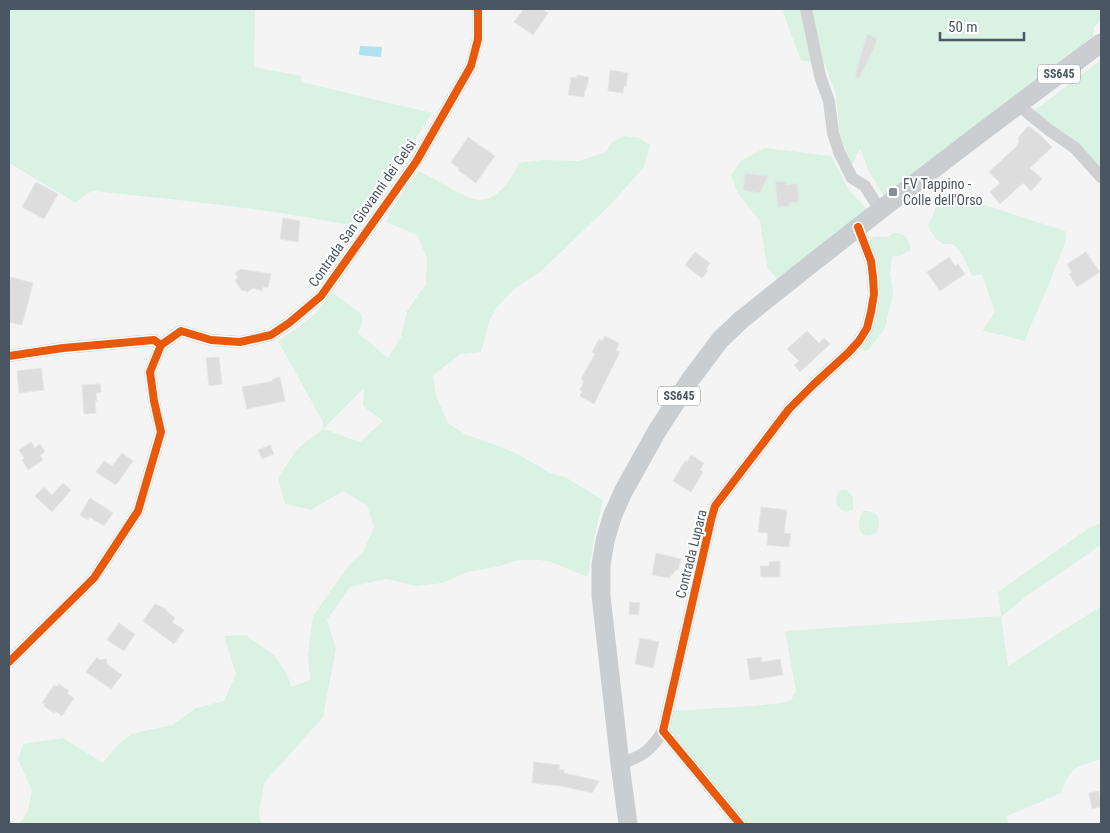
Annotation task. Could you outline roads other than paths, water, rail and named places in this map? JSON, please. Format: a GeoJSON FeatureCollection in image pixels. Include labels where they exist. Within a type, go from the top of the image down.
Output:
{"type":"FeatureCollection","features":[{"type":"Feature","properties":{"kind":"main road","name":"SS645"},"geometry":{"type":"LineString","coordinates":[[628,824],[601,596],[601,565],[612,517],[657,431],[690,380],[720,340],[741,320],[1017,104],[1101,43]]}},
{"type":"Feature","properties":{"kind":"street","name":"Contrada San Giovanni dei Gelsi"},"geometry":{"type":"LineString","coordinates":[[161,345],[181,331],[211,340],[240,342],[271,334],[289,323],[321,296],[416,162],[471,66],[478,39],[478,9]]}},
{"type":"Feature","properties":{"kind":"street"},"geometry":{"type":"LineString","coordinates":[[806,9],[820,76],[828,101],[833,133],[839,152],[852,178],[864,186],[880,210]]}},
{"type":"Feature","properties":{"kind":"street"},"geometry":{"type":"LineString","coordinates":[[1017,104],[1048,130],[1075,148],[1101,177]]}},
{"type":"Feature","properties":{"kind":"street","name":"Contrada Lupara"},"geometry":{"type":"LineString","coordinates":[[663,731],[710,520],[715,506],[789,409],[848,353],[867,328],[874,294],[873,277],[871,261],[858,227]]}},
{"type":"Feature","properties":{"kind":"street"},"geometry":{"type":"LineString","coordinates":[[9,356],[63,348],[154,340],[161,345],[150,372],[161,432],[138,511],[94,578],[9,662]]}},
{"type":"Feature","properties":{"kind":"street"},"geometry":{"type":"LineString","coordinates":[[620,764],[647,752],[656,743],[663,731],[740,824]]}},
{"type":"Feature","properties":{"kind":"water"},"geometry":{"type":"Polygon","coordinates":[[[360,46],[382,47],[381,57],[359,55],[360,46]]]}},
{"type":"Feature","properties":{"kind":"place","name":"FV Tappino - Colle dell'Orso"},"geometry":{"type":"Point","coordinates":[893,192]}}]}
